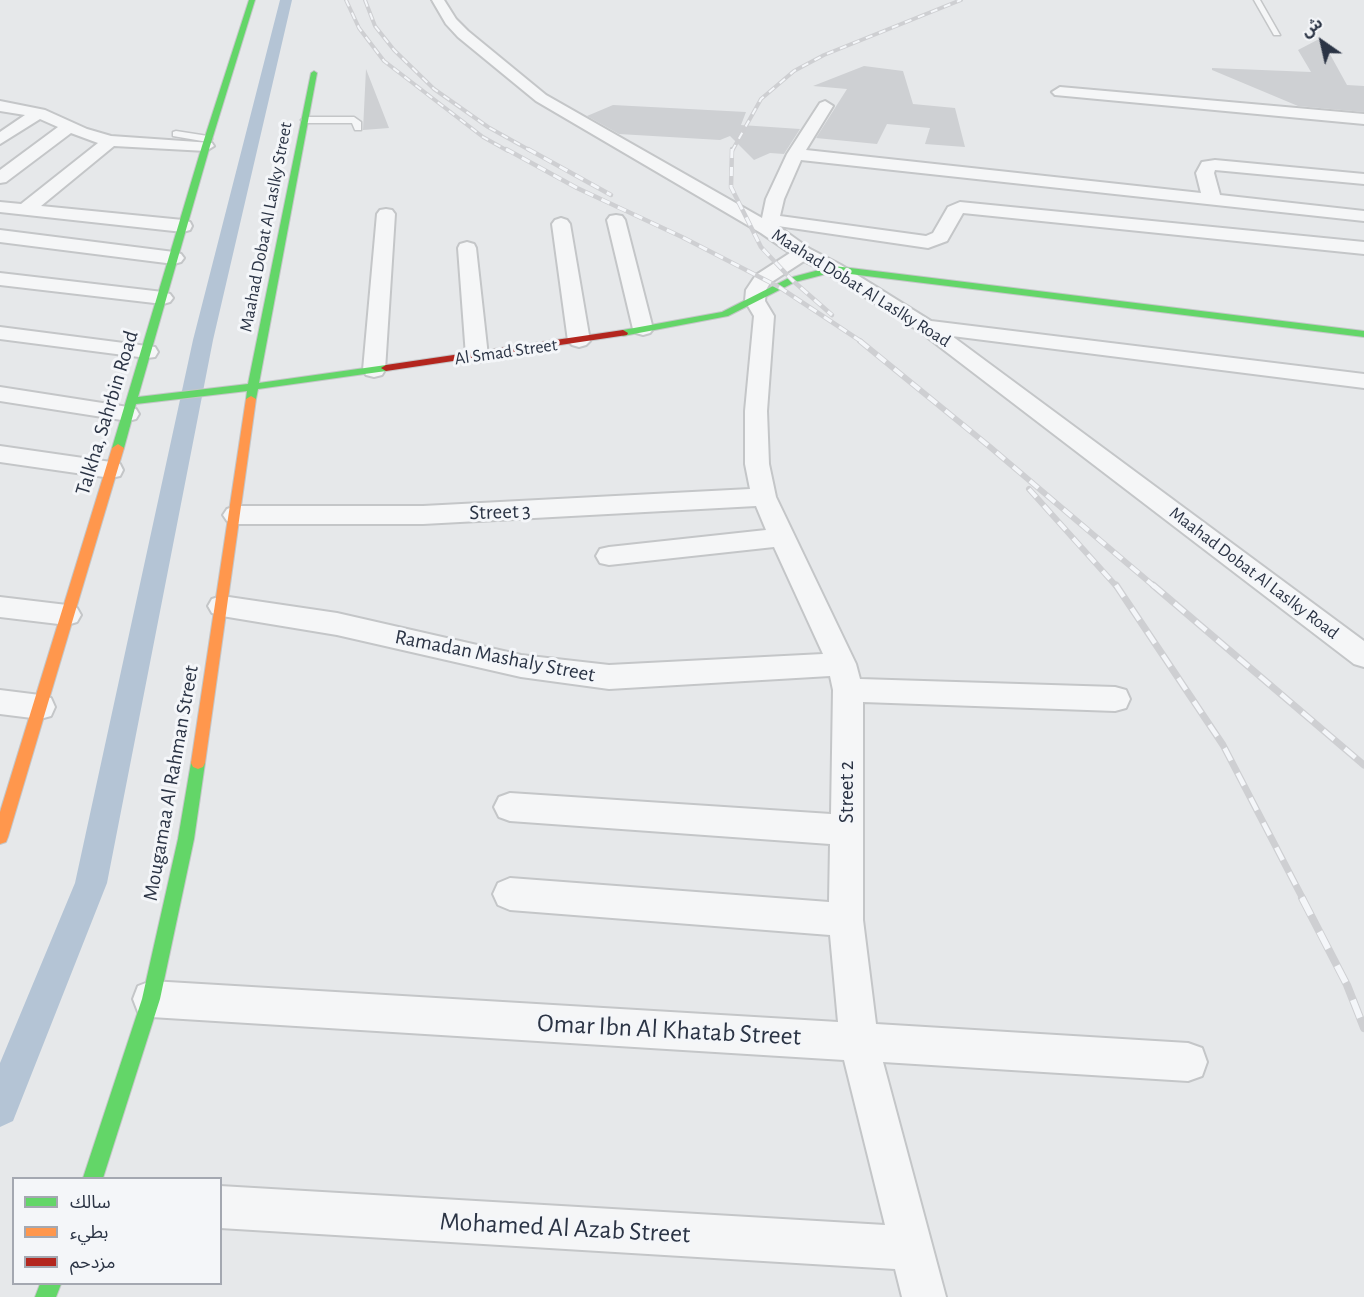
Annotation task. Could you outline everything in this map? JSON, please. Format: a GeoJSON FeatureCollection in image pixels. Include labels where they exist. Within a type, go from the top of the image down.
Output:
{"type":"FeatureCollection","features":[{"type":"Feature","properties":{"kind":"main road","name":"Talkha, Sahrbin Road"},"geometry":{"type":"LineString","coordinates":[[0,837],[147,352],[207,143],[252,0]]}},
{"type":"Feature","properties":{"kind":"main road","name":"Maahad Dobat Al Laslky Street"},"geometry":{"type":"LineString","coordinates":[[253,387],[314,73]]}},
{"type":"Feature","properties":{"kind":"main road"},"geometry":{"type":"LineString","coordinates":[[831,269],[1364,334]]}},
{"type":"Feature","properties":{"kind":"main road","name":"Al Smad Street"},"geometry":{"type":"LineString","coordinates":[[130,408],[162,397],[253,387],[579,341],[725,314],[755,301]]}},
{"type":"Feature","properties":{"kind":"main road","name":"Mougamaa Al Rahman Street"},"geometry":{"type":"LineString","coordinates":[[94,1177],[151,999],[186,839],[236,515],[253,387]]}},
{"type":"Feature","properties":{"kind":"street","name":"Maahad Dobat Al Laslky Road"},"geometry":{"type":"LineString","coordinates":[[438,0],[463,34],[541,98],[769,225],[797,265],[831,269],[926,327],[1364,656]]}},
{"type":"Feature","properties":{"kind":"street"},"geometry":{"type":"LineString","coordinates":[[1060,92],[1364,119]]}},
{"type":"Feature","properties":{"kind":"street"},"geometry":{"type":"LineString","coordinates":[[0,106],[39,112],[94,137],[110,141],[207,143]]}},
{"type":"Feature","properties":{"kind":"street"},"geometry":{"type":"LineString","coordinates":[[825,106],[795,154],[775,199],[769,225],[928,242],[940,237],[954,211],[960,207],[1364,248]]}},
{"type":"Feature","properties":{"kind":"street"},"geometry":{"type":"LineString","coordinates":[[0,139],[39,112]]}},
{"type":"Feature","properties":{"kind":"street"},"geometry":{"type":"LineString","coordinates":[[0,178],[70,126]]}},
{"type":"Feature","properties":{"kind":"street"},"geometry":{"type":"LineString","coordinates":[[26,209],[110,141]]}},
{"type":"Feature","properties":{"kind":"street"},"geometry":{"type":"LineString","coordinates":[[795,154],[1364,216]]}},
{"type":"Feature","properties":{"kind":"street"},"geometry":{"type":"LineString","coordinates":[[1212,200],[1205,173],[1208,166],[1215,165],[1364,179]]}},
{"type":"Feature","properties":{"kind":"street"},"geometry":{"type":"LineString","coordinates":[[0,207],[183,226]]}},
{"type":"Feature","properties":{"kind":"street"},"geometry":{"type":"LineString","coordinates":[[374,370],[386,214]]}},
{"type":"Feature","properties":{"kind":"street"},"geometry":{"type":"LineString","coordinates":[[616,220],[643,329]]}},
{"type":"Feature","properties":{"kind":"street"},"geometry":{"type":"LineString","coordinates":[[561,224],[579,341]]}},
{"type":"Feature","properties":{"kind":"street"},"geometry":{"type":"LineString","coordinates":[[0,236],[174,258]]}},
{"type":"Feature","properties":{"kind":"street"},"geometry":{"type":"LineString","coordinates":[[467,248],[477,356]]}},
{"type":"Feature","properties":{"kind":"street"},"geometry":{"type":"LineString","coordinates":[[755,301],[756,290],[763,279],[797,265]]}},
{"type":"Feature","properties":{"kind":"street"},"geometry":{"type":"LineString","coordinates":[[0,279],[163,298]]}},
{"type":"Feature","properties":{"kind":"street","name":"Street 2"},"geometry":{"type":"LineString","coordinates":[[755,301],[764,316],[756,411],[757,464],[764,497],[845,677],[846,920],[859,1042],[924,1297]]}},
{"type":"Feature","properties":{"kind":"street"},"geometry":{"type":"LineString","coordinates":[[926,327],[1364,381]]}},
{"type":"Feature","properties":{"kind":"street"},"geometry":{"type":"LineString","coordinates":[[0,333],[147,352]]}},
{"type":"Feature","properties":{"kind":"street"},"geometry":{"type":"LineString","coordinates":[[0,394],[130,408]]}},
{"type":"Feature","properties":{"kind":"street"},"geometry":{"type":"LineString","coordinates":[[0,454],[111,470]]}},
{"type":"Feature","properties":{"kind":"street","name":"Street 3"},"geometry":{"type":"LineString","coordinates":[[236,515],[469,513],[764,497]]}},
{"type":"Feature","properties":{"kind":"street"},"geometry":{"type":"LineString","coordinates":[[609,556],[782,537]]}},
{"type":"Feature","properties":{"kind":"street","name":"Ramadan Mashaly Street"},"geometry":{"type":"LineString","coordinates":[[222,606],[337,624],[521,666],[609,677],[845,677],[1115,699]]}},
{"type":"Feature","properties":{"kind":"street"},"geometry":{"type":"LineString","coordinates":[[0,607],[67,615]]}},
{"type":"Feature","properties":{"kind":"street"},"geometry":{"type":"LineString","coordinates":[[0,702],[40,707]]}},
{"type":"Feature","properties":{"kind":"street"},"geometry":{"type":"LineString","coordinates":[[510,807],[847,830]]}},
{"type":"Feature","properties":{"kind":"street"},"geometry":{"type":"LineString","coordinates":[[510,894],[846,920]]}},
{"type":"Feature","properties":{"kind":"street","name":"Omar Ibn Al Khatab Street"},"geometry":{"type":"LineString","coordinates":[[151,999],[1188,1062]]}},
{"type":"Feature","properties":{"kind":"street","name":"Mohamed Al Azab Street"},"geometry":{"type":"LineString","coordinates":[[222,1208],[910,1248]]}},
{"type":"Feature","properties":{"kind":"lane"},"geometry":{"type":"LineString","coordinates":[[1257,0],[1277,33]]}},
{"type":"Feature","properties":{"kind":"lane"},"geometry":{"type":"LineString","coordinates":[[305,120],[354,120],[358,128]]}},
{"type":"Feature","properties":{"kind":"lane"},"geometry":{"type":"LineString","coordinates":[[176,134],[207,143]]}},
{"type":"Feature","properties":{"kind":"building"},"geometry":{"type":"Polygon","coordinates":[[[1321,38],[1347,85],[1364,86],[1364,112],[1298,106],[1212,70],[1212,68],[1311,72],[1298,50],[1321,38]]]}},
{"type":"Feature","properties":{"kind":"building"},"geometry":{"type":"Polygon","coordinates":[[[864,66],[903,71],[913,104],[955,108],[965,147],[925,144],[930,128],[887,124],[877,144],[816,138],[847,89],[813,86],[864,66]]]}},
{"type":"Feature","properties":{"kind":"building"},"geometry":{"type":"Polygon","coordinates":[[[366,69],[389,128],[363,130],[366,69]]]}},
{"type":"Feature","properties":{"kind":"building"},"geometry":{"type":"Polygon","coordinates":[[[613,105],[746,112],[741,125],[800,129],[784,154],[770,153],[754,160],[730,136],[720,140],[619,134],[587,116],[613,105]]]}},
{"type":"Feature","properties":{"kind":"waterway"},"geometry":{"type":"LineString","coordinates":[[0,1108],[91,883],[203,340],[286,0]]}},
{"type":"Feature","properties":{"kind":"railway"},"geometry":{"type":"LineString","coordinates":[[346,0],[359,28],[384,61],[483,137],[508,151]]}},
{"type":"Feature","properties":{"kind":"railway"},"geometry":{"type":"LineString","coordinates":[[365,0],[375,26],[394,50],[434,89],[488,127],[531,151]]}},
{"type":"Feature","properties":{"kind":"railway"},"geometry":{"type":"LineString","coordinates":[[732,151],[761,99],[794,71],[824,55],[961,0]]}},
{"type":"Feature","properties":{"kind":"railway"},"geometry":{"type":"LineString","coordinates":[[506,149],[577,188],[682,237],[779,287],[862,342]]}},
{"type":"Feature","properties":{"kind":"railway"},"geometry":{"type":"LineString","coordinates":[[528,149],[611,195]]}},
{"type":"Feature","properties":{"kind":"railway"},"geometry":{"type":"LineString","coordinates":[[732,149],[731,187],[761,247],[792,280],[832,315]]}},
{"type":"Feature","properties":{"kind":"railway"},"geometry":{"type":"LineString","coordinates":[[860,341],[990,447],[1155,587]]}},
{"type":"Feature","properties":{"kind":"railway"},"geometry":{"type":"LineString","coordinates":[[1029,489],[1117,587]]}},
{"type":"Feature","properties":{"kind":"railway"},"geometry":{"type":"LineString","coordinates":[[1116,585],[1223,745],[1303,899]]}},
{"type":"Feature","properties":{"kind":"railway"},"geometry":{"type":"LineString","coordinates":[[1153,585],[1364,765]]}},
{"type":"Feature","properties":{"kind":"railway"},"geometry":{"type":"LineString","coordinates":[[1302,898],[1347,985],[1364,1028]]}},
{"type":"Feature","properties":{"kind":"traffic: fast"},"geometry":{"type":"LineString","coordinates":[[118,448],[206,146],[252,0]]}},
{"type":"Feature","properties":{"kind":"traffic: fast"},"geometry":{"type":"LineString","coordinates":[[314,73],[253,387],[386,368]]}},
{"type":"Feature","properties":{"kind":"traffic: fast"},"geometry":{"type":"LineString","coordinates":[[623,333],[725,314],[792,280],[834,269],[1364,334]]}},
{"type":"Feature","properties":{"kind":"traffic: fast"},"geometry":{"type":"LineString","coordinates":[[132,401],[253,387],[251,399]]}},
{"type":"Feature","properties":{"kind":"traffic: fast"},"geometry":{"type":"LineString","coordinates":[[93,1177],[151,999],[186,839],[198,763]]}},
{"type":"Feature","properties":{"kind":"traffic: fast"},"geometry":{"type":"LineString","coordinates":[[45,1297],[51,1285]]}},
{"type":"Feature","properties":{"kind":"traffic: slow"},"geometry":{"type":"LineString","coordinates":[[198,763],[251,399]]}},
{"type":"Feature","properties":{"kind":"traffic: slow"},"geometry":{"type":"LineString","coordinates":[[0,837],[118,448]]}},
{"type":"Feature","properties":{"kind":"traffic: jam"},"geometry":{"type":"LineString","coordinates":[[386,368],[623,333]]}}]}
